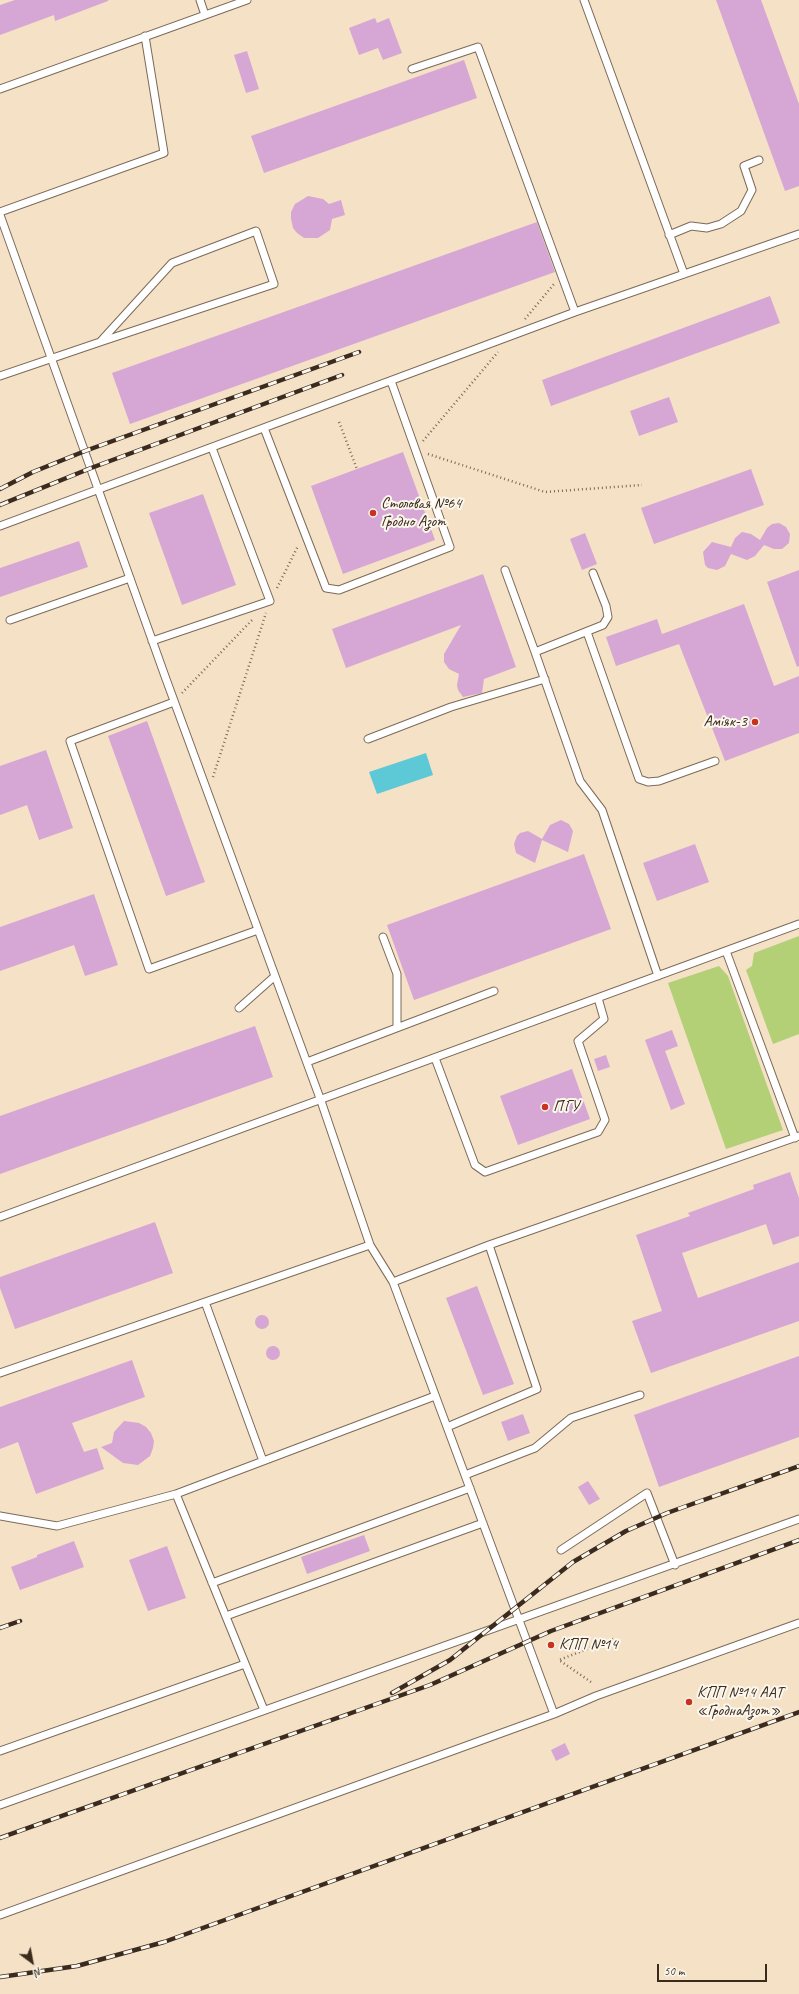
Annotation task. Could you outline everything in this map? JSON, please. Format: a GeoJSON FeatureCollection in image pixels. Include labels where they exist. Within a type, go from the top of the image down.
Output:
{"type":"FeatureCollection","features":[{"type":"Feature","properties":{"kind":"lane"},"geometry":{"type":"LineString","coordinates":[[200,0],[205,15]]}},
{"type":"Feature","properties":{"kind":"lane"},"geometry":{"type":"LineString","coordinates":[[0,89],[247,0]]}},
{"type":"Feature","properties":{"kind":"lane"},"geometry":{"type":"LineString","coordinates":[[584,0],[684,274]]}},
{"type":"Feature","properties":{"kind":"lane"},"geometry":{"type":"LineString","coordinates":[[146,36],[164,153],[0,214],[174,702],[307,1062],[370,1244],[393,1282],[554,1714]]}},
{"type":"Feature","properties":{"kind":"lane"},"geometry":{"type":"LineString","coordinates":[[412,69],[478,46],[575,312]]}},
{"type":"Feature","properties":{"kind":"lane"},"geometry":{"type":"LineString","coordinates":[[669,235],[691,226],[707,228],[721,224],[741,211],[752,190],[744,166],[759,160]]}},
{"type":"Feature","properties":{"kind":"lane"},"geometry":{"type":"LineString","coordinates":[[0,376],[274,284],[256,231],[172,263],[100,342]]}},
{"type":"Feature","properties":{"kind":"lane"},"geometry":{"type":"LineString","coordinates":[[0,526],[575,312],[799,234]]}},
{"type":"Feature","properties":{"kind":"lane"},"geometry":{"type":"LineString","coordinates":[[0,240],[7,236]]}},
{"type":"Feature","properties":{"kind":"lane"},"geometry":{"type":"LineString","coordinates":[[264,428],[326,588],[339,590],[450,547],[391,381]]}},
{"type":"Feature","properties":{"kind":"lane"},"geometry":{"type":"LineString","coordinates":[[152,641],[270,601],[212,448]]}},
{"type":"Feature","properties":{"kind":"lane"},"geometry":{"type":"LineString","coordinates":[[505,570],[580,781],[602,810],[658,976]]}},
{"type":"Feature","properties":{"kind":"lane"},"geometry":{"type":"LineString","coordinates":[[535,652],[603,625],[608,617],[606,606],[593,573]]}},
{"type":"Feature","properties":{"kind":"lane"},"geometry":{"type":"LineString","coordinates":[[10,620],[130,578]]}},
{"type":"Feature","properties":{"kind":"lane"},"geometry":{"type":"LineString","coordinates":[[587,632],[639,779],[648,782],[659,781],[715,761]]}},
{"type":"Feature","properties":{"kind":"lane"},"geometry":{"type":"LineString","coordinates":[[368,739],[451,707],[545,680]]}},
{"type":"Feature","properties":{"kind":"lane"},"geometry":{"type":"LineString","coordinates":[[174,702],[70,741],[149,969],[258,930]]}},
{"type":"Feature","properties":{"kind":"lane"},"geometry":{"type":"LineString","coordinates":[[0,1217],[321,1101],[799,924]]}},
{"type":"Feature","properties":{"kind":"lane"},"geometry":{"type":"LineString","coordinates":[[383,937],[398,974],[397,1027]]}},
{"type":"Feature","properties":{"kind":"lane"},"geometry":{"type":"LineString","coordinates":[[393,1282],[489,1245],[797,1137],[726,951]]}},
{"type":"Feature","properties":{"kind":"lane"},"geometry":{"type":"LineString","coordinates":[[239,1008],[275,976]]}},
{"type":"Feature","properties":{"kind":"lane"},"geometry":{"type":"LineString","coordinates":[[307,1062],[494,991]]}},
{"type":"Feature","properties":{"kind":"lane"},"geometry":{"type":"LineString","coordinates":[[435,1058],[475,1165],[485,1172],[598,1132],[605,1120],[578,1041],[604,1019],[598,998]]}},
{"type":"Feature","properties":{"kind":"lane"},"geometry":{"type":"LineString","coordinates":[[0,1373],[370,1244]]}},
{"type":"Feature","properties":{"kind":"lane"},"geometry":{"type":"LineString","coordinates":[[447,1427],[537,1389],[489,1245]]}},
{"type":"Feature","properties":{"kind":"lane"},"geometry":{"type":"LineString","coordinates":[[206,1302],[263,1461]]}},
{"type":"Feature","properties":{"kind":"lane"},"geometry":{"type":"LineString","coordinates":[[465,1475],[535,1448],[571,1418],[640,1395]]}},
{"type":"Feature","properties":{"kind":"lane"},"geometry":{"type":"LineString","coordinates":[[0,1516],[57,1526],[176,1494],[435,1396]]}},
{"type":"Feature","properties":{"kind":"lane"},"geometry":{"type":"LineString","coordinates":[[212,1583],[470,1488]]}},
{"type":"Feature","properties":{"kind":"lane"},"geometry":{"type":"LineString","coordinates":[[561,1550],[647,1493],[675,1564]]}},
{"type":"Feature","properties":{"kind":"lane"},"geometry":{"type":"LineString","coordinates":[[176,1494],[264,1710]]}},
{"type":"Feature","properties":{"kind":"lane"},"geometry":{"type":"LineString","coordinates":[[0,1805],[799,1519]]}},
{"type":"Feature","properties":{"kind":"lane"},"geometry":{"type":"LineString","coordinates":[[226,1616],[483,1523]]}},
{"type":"Feature","properties":{"kind":"lane"},"geometry":{"type":"LineString","coordinates":[[0,1915],[554,1714],[596,1696],[799,1623]]}},
{"type":"Feature","properties":{"kind":"lane"},"geometry":{"type":"LineString","coordinates":[[0,1751],[245,1664]]}},
{"type":"Feature","properties":{"kind":"path"},"geometry":{"type":"LineString","coordinates":[[484,370],[415,450],[545,492],[642,485]]}},
{"type":"Feature","properties":{"kind":"path"},"geometry":{"type":"LineString","coordinates":[[339,422],[357,469]]}},
{"type":"Feature","properties":{"kind":"path"},"geometry":{"type":"LineString","coordinates":[[208,793],[270,601]]}},
{"type":"Feature","properties":{"kind":"path"},"geometry":{"type":"LineString","coordinates":[[591,1682],[559,1660],[613,1639]]}},
{"type":"Feature","properties":{"kind":"green space"},"geometry":{"type":"Polygon","coordinates":[[[799,936],[799,1034],[773,1044],[746,970],[752,966],[754,953],[799,936]]]}},
{"type":"Feature","properties":{"kind":"green space"},"geometry":{"type":"Polygon","coordinates":[[[719,966],[728,976],[783,1130],[726,1149],[668,983],[719,966]]]}},
{"type":"Feature","properties":{"kind":"water"},"geometry":{"type":"Polygon","coordinates":[[[426,753],[433,775],[377,794],[369,772],[426,753]]]}},
{"type":"Feature","properties":{"kind":"building"},"geometry":{"type":"Polygon","coordinates":[[[15,0],[108,1],[55,21],[54,15],[0,35],[0,5],[15,0]]]}},
{"type":"Feature","properties":{"kind":"building"},"geometry":{"type":"Polygon","coordinates":[[[716,0],[761,0],[799,104],[799,186],[785,191],[716,0]]]}},
{"type":"Feature","properties":{"kind":"building"},"geometry":{"type":"Polygon","coordinates":[[[375,18],[377,23],[389,18],[402,53],[383,60],[378,48],[359,55],[349,28],[375,18]]]}},
{"type":"Feature","properties":{"kind":"building"},"geometry":{"type":"Polygon","coordinates":[[[247,51],[259,89],[246,93],[234,55],[247,51]]]}},
{"type":"Feature","properties":{"kind":"building"},"geometry":{"type":"Polygon","coordinates":[[[464,60],[477,98],[264,173],[251,136],[464,60]]]}},
{"type":"Feature","properties":{"kind":"building"},"geometry":{"type":"Polygon","coordinates":[[[308,196],[323,199],[329,204],[341,200],[345,215],[332,219],[330,230],[318,238],[304,238],[293,228],[291,212],[295,204],[308,196]]]}},
{"type":"Feature","properties":{"kind":"building"},"geometry":{"type":"Polygon","coordinates":[[[537,222],[555,272],[130,424],[112,373],[537,222]]]}},
{"type":"Feature","properties":{"kind":"building"},"geometry":{"type":"Polygon","coordinates":[[[770,296],[780,323],[551,406],[542,380],[770,296]]]}},
{"type":"Feature","properties":{"kind":"building"},"geometry":{"type":"Polygon","coordinates":[[[669,397],[678,422],[639,436],[630,411],[669,397]]]}},
{"type":"Feature","properties":{"kind":"building","name":"Столовая №64 Гродно Азот"},"geometry":{"type":"Polygon","coordinates":[[[403,452],[435,540],[343,574],[311,486],[403,452]]]}},
{"type":"Feature","properties":{"kind":"building"},"geometry":{"type":"Polygon","coordinates":[[[751,469],[764,505],[654,544],[641,508],[751,469]]]}},
{"type":"Feature","properties":{"kind":"building"},"geometry":{"type":"Polygon","coordinates":[[[203,494],[236,585],[182,605],[149,513],[203,494]]]}},
{"type":"Feature","properties":{"kind":"building"},"geometry":{"type":"Polygon","coordinates":[[[779,523],[786,527],[790,534],[789,543],[782,549],[774,549],[764,545],[755,556],[747,560],[731,554],[725,566],[717,570],[708,568],[705,565],[703,552],[712,542],[731,547],[735,538],[742,532],[751,534],[760,540],[767,528],[772,524],[779,523]]]}},
{"type":"Feature","properties":{"kind":"building"},"geometry":{"type":"Polygon","coordinates":[[[585,533],[597,564],[582,570],[570,539],[585,533]]]}},
{"type":"Feature","properties":{"kind":"building"},"geometry":{"type":"Polygon","coordinates":[[[79,541],[88,567],[0,597],[0,568],[79,541]]]}},
{"type":"Feature","properties":{"kind":"building"},"geometry":{"type":"Polygon","coordinates":[[[799,570],[799,666],[797,667],[767,582],[799,570]]]}},
{"type":"Feature","properties":{"kind":"building"},"geometry":{"type":"Polygon","coordinates":[[[483,574],[516,667],[484,679],[482,693],[463,697],[458,690],[457,685],[459,674],[449,669],[444,662],[444,654],[461,625],[346,668],[332,629],[483,574]]]}},
{"type":"Feature","properties":{"kind":"building"},"geometry":{"type":"Polygon","coordinates":[[[744,604],[774,686],[799,676],[799,733],[725,761],[679,644],[616,666],[606,637],[657,619],[662,634],[744,604]]]}},
{"type":"Feature","properties":{"kind":"building"},"geometry":{"type":"Polygon","coordinates":[[[147,721],[205,882],[166,896],[108,736],[147,721]]]}},
{"type":"Feature","properties":{"kind":"building"},"geometry":{"type":"Polygon","coordinates":[[[46,750],[73,828],[39,840],[27,805],[0,815],[0,766],[46,750]]]}},
{"type":"Feature","properties":{"kind":"building"},"geometry":{"type":"Polygon","coordinates":[[[561,820],[569,824],[573,831],[568,852],[542,840],[535,863],[516,853],[514,844],[520,833],[528,831],[542,839],[550,825],[561,820]]]}},
{"type":"Feature","properties":{"kind":"building"},"geometry":{"type":"Polygon","coordinates":[[[695,844],[709,882],[657,901],[643,863],[695,844]]]}},
{"type":"Feature","properties":{"kind":"building"},"geometry":{"type":"Polygon","coordinates":[[[584,854],[611,929],[414,1000],[387,925],[584,854]]]}},
{"type":"Feature","properties":{"kind":"building"},"geometry":{"type":"Polygon","coordinates":[[[94,894],[118,965],[85,976],[74,945],[0,971],[0,927],[94,894]]]}},
{"type":"Feature","properties":{"kind":"building"},"geometry":{"type":"Polygon","coordinates":[[[255,1026],[273,1077],[0,1174],[0,1116],[255,1026]]]}},
{"type":"Feature","properties":{"kind":"building"},"geometry":{"type":"Polygon","coordinates":[[[672,1030],[678,1046],[665,1051],[685,1104],[671,1110],[645,1040],[672,1030]]]}},
{"type":"Feature","properties":{"kind":"building"},"geometry":{"type":"Polygon","coordinates":[[[606,1055],[610,1067],[598,1071],[594,1059],[606,1055]]]}},
{"type":"Feature","properties":{"kind":"building","name":"ПГУ"},"geometry":{"type":"Polygon","coordinates":[[[572,1069],[590,1119],[518,1145],[500,1096],[572,1069]]]}},
{"type":"Feature","properties":{"kind":"building"},"geometry":{"type":"Polygon","coordinates":[[[790,1172],[799,1198],[799,1236],[773,1245],[766,1224],[682,1253],[698,1298],[799,1262],[799,1321],[651,1373],[632,1321],[662,1311],[636,1235],[690,1216],[688,1213],[754,1189],[753,1185],[790,1172]]]}},
{"type":"Feature","properties":{"kind":"building"},"geometry":{"type":"Polygon","coordinates":[[[155,1222],[173,1273],[15,1329],[0,1288],[0,1277],[155,1222]]]}},
{"type":"Feature","properties":{"kind":"building"},"geometry":{"type":"Polygon","coordinates":[[[477,1286],[514,1384],[483,1395],[446,1298],[477,1286]]]}},
{"type":"Feature","properties":{"kind":"building"},"geometry":{"type":"Polygon","coordinates":[[[262,1315],[267,1317],[269,1322],[267,1327],[262,1329],[257,1327],[255,1322],[257,1317],[262,1315]]]}},
{"type":"Feature","properties":{"kind":"building"},"geometry":{"type":"Polygon","coordinates":[[[273,1346],[278,1348],[280,1353],[278,1358],[273,1360],[268,1358],[266,1353],[268,1348],[273,1346]]]}},
{"type":"Feature","properties":{"kind":"building"},"geometry":{"type":"Polygon","coordinates":[[[799,1356],[799,1437],[659,1487],[634,1415],[799,1356]]]}},
{"type":"Feature","properties":{"kind":"building"},"geometry":{"type":"Polygon","coordinates":[[[132,1360],[145,1397],[72,1423],[84,1452],[97,1448],[104,1469],[36,1494],[18,1442],[0,1449],[0,1407],[132,1360]]]}},
{"type":"Feature","properties":{"kind":"building"},"geometry":{"type":"Polygon","coordinates":[[[523,1414],[530,1433],[508,1441],[501,1422],[523,1414]]]}},
{"type":"Feature","properties":{"kind":"building"},"geometry":{"type":"Polygon","coordinates":[[[124,1421],[139,1423],[146,1427],[151,1433],[154,1441],[150,1456],[138,1465],[123,1463],[101,1447],[112,1443],[114,1432],[124,1421]]]}},
{"type":"Feature","properties":{"kind":"building"},"geometry":{"type":"Polygon","coordinates":[[[588,1481],[600,1499],[589,1505],[578,1487],[588,1481]]]}},
{"type":"Feature","properties":{"kind":"building"},"geometry":{"type":"Polygon","coordinates":[[[364,1535],[370,1551],[307,1574],[301,1557],[364,1535]]]}},
{"type":"Feature","properties":{"kind":"building"},"geometry":{"type":"Polygon","coordinates":[[[74,1541],[84,1567],[20,1590],[11,1567],[74,1541]]]}},
{"type":"Feature","properties":{"kind":"building"},"geometry":{"type":"Polygon","coordinates":[[[167,1546],[186,1598],[148,1611],[129,1560],[167,1546]]]}},
{"type":"Feature","properties":{"kind":"building"},"geometry":{"type":"Polygon","coordinates":[[[565,1743],[570,1754],[556,1761],[551,1750],[565,1743]]]}},
{"type":"Feature","properties":{"kind":"railway"},"geometry":{"type":"LineString","coordinates":[[0,489],[33,472],[85,451],[359,352]]}},
{"type":"Feature","properties":{"kind":"railway"},"geometry":{"type":"LineString","coordinates":[[0,505],[91,468],[342,375]]}},
{"type":"Feature","properties":{"kind":"railway"},"geometry":{"type":"LineString","coordinates":[[392,1693],[450,1660],[573,1562],[626,1531],[667,1513],[799,1466]]}},
{"type":"Feature","properties":{"kind":"railway"},"geometry":{"type":"LineString","coordinates":[[0,1838],[430,1685],[551,1631],[799,1540]]}},
{"type":"Feature","properties":{"kind":"railway"},"geometry":{"type":"LineString","coordinates":[[0,1628],[20,1621]]}},
{"type":"Feature","properties":{"kind":"railway"},"geometry":{"type":"LineString","coordinates":[[0,1977],[77,1966],[164,1942],[799,1712]]}},
{"type":"Feature","properties":{"kind":"place","name":"Столовая №64 Гродно Азот"},"geometry":{"type":"Point","coordinates":[373,513]}},
{"type":"Feature","properties":{"kind":"place","name":"Аміяк-3"},"geometry":{"type":"Point","coordinates":[755,722]}},
{"type":"Feature","properties":{"kind":"place","name":"ПГУ"},"geometry":{"type":"Point","coordinates":[545,1107]}},
{"type":"Feature","properties":{"kind":"place","name":"КПП №14"},"geometry":{"type":"Point","coordinates":[551,1645]}},
{"type":"Feature","properties":{"kind":"place","name":"КПП №14 ААТ «ГроднаАзот»"},"geometry":{"type":"Point","coordinates":[689,1702]}}]}
